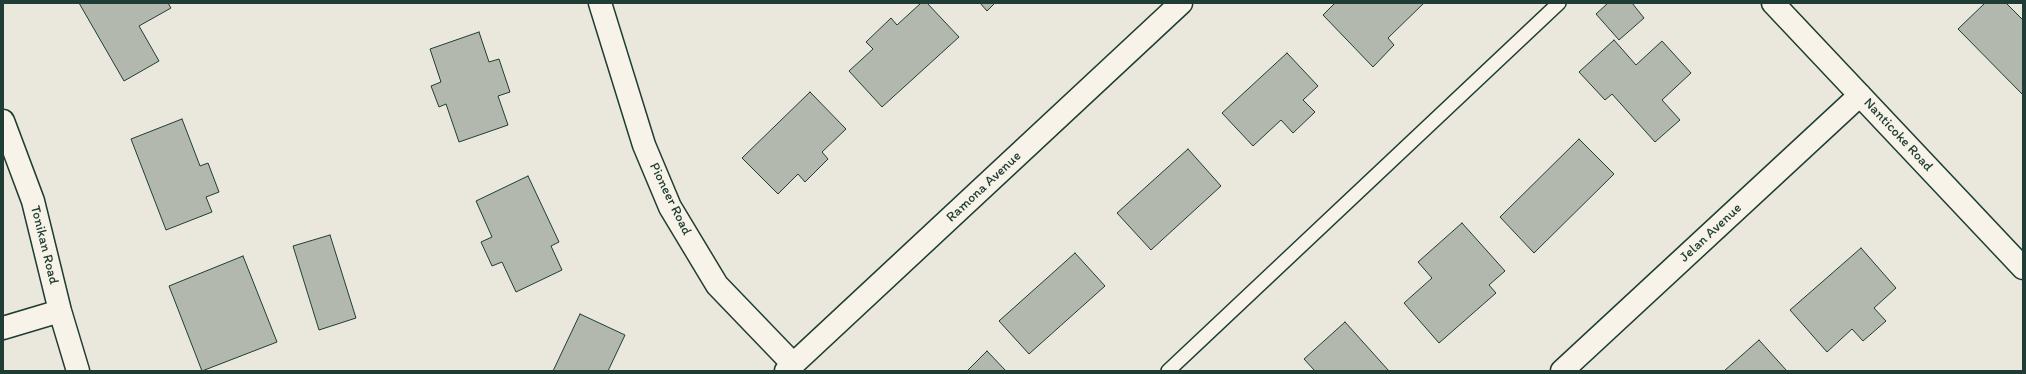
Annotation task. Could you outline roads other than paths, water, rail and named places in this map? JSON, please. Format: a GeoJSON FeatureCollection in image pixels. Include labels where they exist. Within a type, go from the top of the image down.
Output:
{"type":"FeatureCollection","features":[{"type":"Feature","properties":{"kind":"street","name":"Pioneer Road"},"geometry":{"type":"LineString","coordinates":[[600,3],[644,145],[670,207],[717,284],[790,368]]}},
{"type":"Feature","properties":{"kind":"street","name":"Ramona Avenue"},"geometry":{"type":"LineString","coordinates":[[790,368],[1181,3]]}},
{"type":"Feature","properties":{"kind":"street","name":"Nanticoke Road"},"geometry":{"type":"LineString","coordinates":[[1773,3],[2023,268]]}},
{"type":"Feature","properties":{"kind":"street","name":"Jelan Avenue"},"geometry":{"type":"LineString","coordinates":[[1562,371],[1860,95]]}},
{"type":"Feature","properties":{"kind":"street","name":"Tonikan Road"},"geometry":{"type":"LineString","coordinates":[[3,120],[33,201],[60,311],[78,371]]}},
{"type":"Feature","properties":{"kind":"street"},"geometry":{"type":"LineString","coordinates":[[3,328],[60,311]]}},
{"type":"Feature","properties":{"kind":"lane"},"geometry":{"type":"LineString","coordinates":[[1168,371],[1559,3]]}}]}
